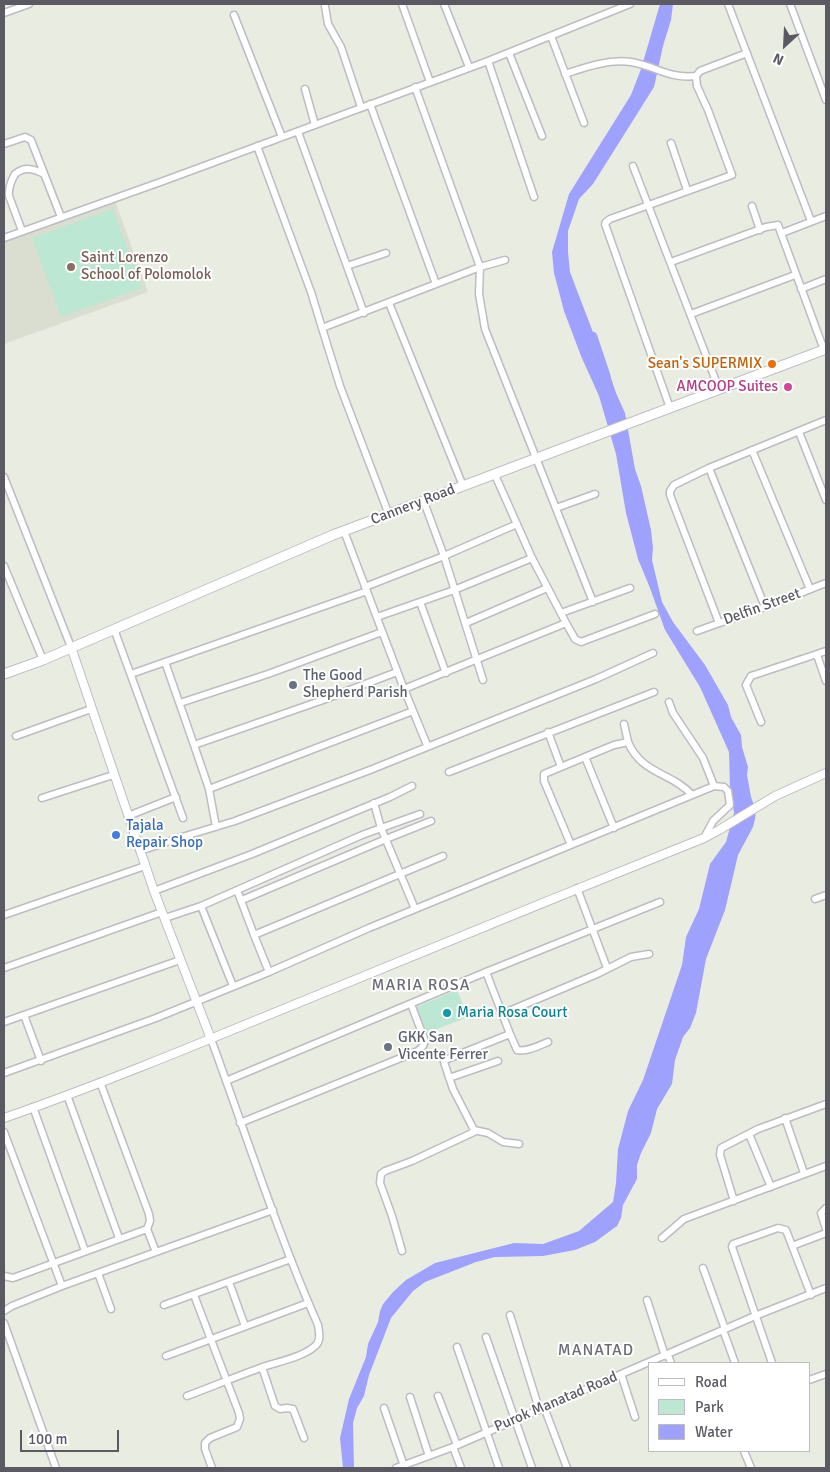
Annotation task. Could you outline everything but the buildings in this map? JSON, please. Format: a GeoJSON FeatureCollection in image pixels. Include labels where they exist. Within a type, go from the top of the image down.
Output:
{"type":"FeatureCollection","features":[{"type":"Feature","properties":{"kind":"main road","name":"Cannery Road"},"geometry":{"type":"LineString","coordinates":[[4,674],[43,660],[344,531],[825,350]]}},
{"type":"Feature","properties":{"kind":"street"},"geometry":{"type":"LineString","coordinates":[[4,13],[26,4]]}},
{"type":"Feature","properties":{"kind":"street"},"geometry":{"type":"LineString","coordinates":[[402,4],[430,82]]}},
{"type":"Feature","properties":{"kind":"street"},"geometry":{"type":"LineString","coordinates":[[444,4],[469,67]]}},
{"type":"Feature","properties":{"kind":"street"},"geometry":{"type":"LineString","coordinates":[[4,238],[298,132],[630,4]]}},
{"type":"Feature","properties":{"kind":"street"},"geometry":{"type":"LineString","coordinates":[[728,4],[811,221]]}},
{"type":"Feature","properties":{"kind":"street"},"geometry":{"type":"LineString","coordinates":[[790,4],[826,100]]}},
{"type":"Feature","properties":{"kind":"street"},"geometry":{"type":"LineString","coordinates":[[325,6],[328,24],[341,47],[361,107]]}},
{"type":"Feature","properties":{"kind":"street"},"geometry":{"type":"LineString","coordinates":[[234,15],[282,137]]}},
{"type":"Feature","properties":{"kind":"street"},"geometry":{"type":"LineString","coordinates":[[551,36],[584,124]]}},
{"type":"Feature","properties":{"kind":"street"},"geometry":{"type":"LineString","coordinates":[[509,52],[542,136]]}},
{"type":"Feature","properties":{"kind":"street"},"geometry":{"type":"LineString","coordinates":[[670,408],[605,227],[606,222],[648,204],[732,175],[697,86],[696,76],[700,71],[747,53]]}},
{"type":"Feature","properties":{"kind":"street"},"geometry":{"type":"LineString","coordinates":[[488,60],[534,197]]}},
{"type":"Feature","properties":{"kind":"street"},"geometry":{"type":"LineString","coordinates":[[565,74],[598,64],[615,62],[640,64],[668,75],[696,76]]}},
{"type":"Feature","properties":{"kind":"street"},"geometry":{"type":"LineString","coordinates":[[415,87],[480,267],[479,294],[485,329],[593,602]]}},
{"type":"Feature","properties":{"kind":"street"},"geometry":{"type":"LineString","coordinates":[[305,89],[315,125]]}},
{"type":"Feature","properties":{"kind":"street"},"geometry":{"type":"LineString","coordinates":[[370,104],[436,284]]}},
{"type":"Feature","properties":{"kind":"street"},"geometry":{"type":"LineString","coordinates":[[298,132],[364,313]]}},
{"type":"Feature","properties":{"kind":"street"},"geometry":{"type":"LineString","coordinates":[[4,144],[22,138],[31,140],[60,217]]}},
{"type":"Feature","properties":{"kind":"street"},"geometry":{"type":"LineString","coordinates":[[671,143],[687,190]]}},
{"type":"Feature","properties":{"kind":"street"},"geometry":{"type":"LineString","coordinates":[[257,146],[311,292],[340,386],[388,515]]}},
{"type":"Feature","properties":{"kind":"street"},"geometry":{"type":"LineString","coordinates":[[633,166],[719,389]]}},
{"type":"Feature","properties":{"kind":"street"},"geometry":{"type":"LineString","coordinates":[[22,231],[9,196],[12,181],[15,174],[25,169],[34,169],[44,174]]}},
{"type":"Feature","properties":{"kind":"street"},"geometry":{"type":"LineString","coordinates":[[752,206],[760,230]]}},
{"type":"Feature","properties":{"kind":"street"},"geometry":{"type":"LineString","coordinates":[[782,233],[826,216]]}},
{"type":"Feature","properties":{"kind":"street"},"geometry":{"type":"LineString","coordinates":[[671,262],[776,225],[782,233],[795,275],[825,350]]}},
{"type":"Feature","properties":{"kind":"street"},"geometry":{"type":"LineString","coordinates":[[347,266],[386,253]]}},
{"type":"Feature","properties":{"kind":"street"},"geometry":{"type":"LineString","coordinates":[[322,328],[480,267],[504,260]]}},
{"type":"Feature","properties":{"kind":"street"},"geometry":{"type":"LineString","coordinates":[[691,314],[795,275]]}},
{"type":"Feature","properties":{"kind":"street"},"geometry":{"type":"LineString","coordinates":[[801,289],[826,279]]}},
{"type":"Feature","properties":{"kind":"street"},"geometry":{"type":"LineString","coordinates":[[389,303],[463,486]]}},
{"type":"Feature","properties":{"kind":"street"},"geometry":{"type":"LineString","coordinates":[[719,623],[670,491],[674,485],[709,468],[826,420]]}},
{"type":"Feature","properties":{"kind":"street"},"geometry":{"type":"LineString","coordinates":[[799,432],[826,500]]}},
{"type":"Feature","properties":{"kind":"street"},"geometry":{"type":"LineString","coordinates":[[752,450],[810,589]]}},
{"type":"Feature","properties":{"kind":"street"},"geometry":{"type":"LineString","coordinates":[[709,468],[765,607]]}},
{"type":"Feature","properties":{"kind":"street"},"geometry":{"type":"LineString","coordinates":[[495,475],[532,558],[575,639],[581,642],[655,614]]}},
{"type":"Feature","properties":{"kind":"street"},"geometry":{"type":"LineString","coordinates":[[4,477],[71,647],[154,891],[211,1038],[240,1123],[320,1334],[317,1344],[310,1349],[187,1396]]}},
{"type":"Feature","properties":{"kind":"street"},"geometry":{"type":"LineString","coordinates":[[556,508],[595,494]]}},
{"type":"Feature","properties":{"kind":"street"},"geometry":{"type":"LineString","coordinates":[[424,502],[444,556],[483,680]]}},
{"type":"Feature","properties":{"kind":"street"},"geometry":{"type":"LineString","coordinates":[[131,674],[366,589],[517,524]]}},
{"type":"Feature","properties":{"kind":"street"},"geometry":{"type":"LineString","coordinates":[[344,531],[397,672],[427,745]]}},
{"type":"Feature","properties":{"kind":"street"},"geometry":{"type":"LineString","coordinates":[[377,618],[454,590],[532,558]]}},
{"type":"Feature","properties":{"kind":"street"},"geometry":{"type":"LineString","coordinates":[[4,566],[43,660]]}},
{"type":"Feature","properties":{"kind":"street","name":"Delfin Street"},"geometry":{"type":"LineString","coordinates":[[697,631],[826,583]]}},
{"type":"Feature","properties":{"kind":"street"},"geometry":{"type":"LineString","coordinates":[[466,623],[547,588]]}},
{"type":"Feature","properties":{"kind":"street"},"geometry":{"type":"LineString","coordinates":[[561,613],[630,588]]}},
{"type":"Feature","properties":{"kind":"street"},"geometry":{"type":"LineString","coordinates":[[420,602],[446,673]]}},
{"type":"Feature","properties":{"kind":"street"},"geometry":{"type":"LineString","coordinates":[[404,689],[566,623]]}},
{"type":"Feature","properties":{"kind":"street"},"geometry":{"type":"LineString","coordinates":[[114,629],[184,818]]}},
{"type":"Feature","properties":{"kind":"street"},"geometry":{"type":"LineString","coordinates":[[180,704],[382,632]]}},
{"type":"Feature","properties":{"kind":"street"},"geometry":{"type":"LineString","coordinates":[[761,722],[746,685],[748,680],[754,674],[826,651]]}},
{"type":"Feature","properties":{"kind":"street"},"geometry":{"type":"LineString","coordinates":[[140,851],[182,836],[216,828],[370,770],[653,653]]}},
{"type":"Feature","properties":{"kind":"street"},"geometry":{"type":"LineString","coordinates":[[817,655],[826,681]]}},
{"type":"Feature","properties":{"kind":"street"},"geometry":{"type":"LineString","coordinates":[[165,662],[208,790],[216,828]]}},
{"type":"Feature","properties":{"kind":"street"},"geometry":{"type":"LineString","coordinates":[[194,745],[397,672]]}},
{"type":"Feature","properties":{"kind":"street"},"geometry":{"type":"LineString","coordinates":[[449,772],[654,692]]}},
{"type":"Feature","properties":{"kind":"street"},"geometry":{"type":"LineString","coordinates":[[669,702],[673,713],[703,758],[714,786]]}},
{"type":"Feature","properties":{"kind":"street"},"geometry":{"type":"LineString","coordinates":[[16,736],[91,709]]}},
{"type":"Feature","properties":{"kind":"street"},"geometry":{"type":"LineString","coordinates":[[208,790],[413,711]]}},
{"type":"Feature","properties":{"kind":"street"},"geometry":{"type":"LineString","coordinates":[[624,724],[628,742],[634,753],[643,763],[687,789],[692,796]]}},
{"type":"Feature","properties":{"kind":"street"},"geometry":{"type":"LineString","coordinates":[[548,732],[561,767]]}},
{"type":"Feature","properties":{"kind":"street"},"geometry":{"type":"LineString","coordinates":[[571,845],[544,781],[544,774],[614,745],[628,742]]}},
{"type":"Feature","properties":{"kind":"street"},"geometry":{"type":"LineString","coordinates":[[585,757],[614,828]]}},
{"type":"Feature","properties":{"kind":"street"},"geometry":{"type":"LineString","coordinates":[[4,1118],[211,1038],[704,838],[775,796],[826,773]]}},
{"type":"Feature","properties":{"kind":"street"},"geometry":{"type":"LineString","coordinates":[[42,798],[113,775]]}},
{"type":"Feature","properties":{"kind":"street"},"geometry":{"type":"LineString","coordinates":[[4,1073],[156,1018],[415,909],[720,785],[726,789],[730,796],[730,806],[714,821],[704,838]]}},
{"type":"Feature","properties":{"kind":"street"},"geometry":{"type":"LineString","coordinates":[[154,891],[252,854],[412,786]]}},
{"type":"Feature","properties":{"kind":"street"},"geometry":{"type":"LineString","coordinates":[[128,816],[176,797]]}},
{"type":"Feature","properties":{"kind":"street"},"geometry":{"type":"LineString","coordinates":[[374,803],[381,828],[415,909]]}},
{"type":"Feature","properties":{"kind":"street"},"geometry":{"type":"LineString","coordinates":[[4,968],[164,915],[202,906],[381,828],[420,814]]}},
{"type":"Feature","properties":{"kind":"street"},"geometry":{"type":"LineString","coordinates":[[242,900],[431,821]]}},
{"type":"Feature","properties":{"kind":"street"},"geometry":{"type":"LineString","coordinates":[[254,935],[443,856]]}},
{"type":"Feature","properties":{"kind":"street"},"geometry":{"type":"LineString","coordinates":[[4,916],[145,866]]}},
{"type":"Feature","properties":{"kind":"street"},"geometry":{"type":"LineString","coordinates":[[577,888],[607,968]]}},
{"type":"Feature","properties":{"kind":"street"},"geometry":{"type":"LineString","coordinates":[[237,890],[269,972]]}},
{"type":"Feature","properties":{"kind":"street"},"geometry":{"type":"LineString","coordinates":[[815,899],[826,895]]}},
{"type":"Feature","properties":{"kind":"street"},"geometry":{"type":"LineString","coordinates":[[226,1081],[486,972],[660,902]]}},
{"type":"Feature","properties":{"kind":"street"},"geometry":{"type":"LineString","coordinates":[[202,906],[232,986]]}},
{"type":"Feature","properties":{"kind":"street"},"geometry":{"type":"LineString","coordinates":[[502,1014],[638,955],[649,954]]}},
{"type":"Feature","properties":{"kind":"street"},"geometry":{"type":"LineString","coordinates":[[4,1022],[180,960]]}},
{"type":"Feature","properties":{"kind":"street"},"geometry":{"type":"LineString","coordinates":[[486,972],[517,1050],[521,1051],[548,1042]]}},
{"type":"Feature","properties":{"kind":"street"},"geometry":{"type":"LineString","coordinates":[[240,1123],[418,1051],[425,1041],[411,1004]]}},
{"type":"Feature","properties":{"kind":"street"},"geometry":{"type":"LineString","coordinates":[[24,1015],[40,1060]]}},
{"type":"Feature","properties":{"kind":"street"},"geometry":{"type":"LineString","coordinates":[[476,1131],[471,1126],[449,1078],[444,1062],[510,1034]]}},
{"type":"Feature","properties":{"kind":"street"},"geometry":{"type":"LineString","coordinates":[[449,1078],[498,1061]]}},
{"type":"Feature","properties":{"kind":"street"},"geometry":{"type":"LineString","coordinates":[[4,1276],[13,1278],[146,1229],[150,1221],[100,1082]]}},
{"type":"Feature","properties":{"kind":"street"},"geometry":{"type":"LineString","coordinates":[[67,1095],[119,1238]]}},
{"type":"Feature","properties":{"kind":"street"},"geometry":{"type":"LineString","coordinates":[[734,1201],[720,1150],[749,1134],[785,1118],[826,1104]]}},
{"type":"Feature","properties":{"kind":"street"},"geometry":{"type":"LineString","coordinates":[[34,1107],[85,1251]]}},
{"type":"Feature","properties":{"kind":"street"},"geometry":{"type":"LineString","coordinates":[[785,1118],[804,1173]]}},
{"type":"Feature","properties":{"kind":"street"},"geometry":{"type":"LineString","coordinates":[[402,1251],[380,1183],[382,1174],[385,1171],[412,1161],[476,1131],[488,1133],[503,1142],[519,1144]]}},
{"type":"Feature","properties":{"kind":"street"},"geometry":{"type":"LineString","coordinates":[[4,1132],[62,1286]]}},
{"type":"Feature","properties":{"kind":"street"},"geometry":{"type":"LineString","coordinates":[[749,1134],[771,1187]]}},
{"type":"Feature","properties":{"kind":"street"},"geometry":{"type":"LineString","coordinates":[[662,1238],[684,1219],[826,1166]]}},
{"type":"Feature","properties":{"kind":"street"},"geometry":{"type":"LineString","coordinates":[[826,1208],[821,1213],[826,1229]]}},
{"type":"Feature","properties":{"kind":"street"},"geometry":{"type":"LineString","coordinates":[[4,1311],[62,1286],[273,1210]]}},
{"type":"Feature","properties":{"kind":"street"},"geometry":{"type":"LineString","coordinates":[[772,1362],[732,1247],[733,1244],[778,1228],[786,1230],[811,1294]]}},
{"type":"Feature","properties":{"kind":"street"},"geometry":{"type":"LineString","coordinates":[[146,1229],[156,1252]]}},
{"type":"Feature","properties":{"kind":"street"},"geometry":{"type":"LineString","coordinates":[[792,1246],[826,1233]]}},
{"type":"Feature","properties":{"kind":"street"},"geometry":{"type":"LineString","coordinates":[[164,1305],[291,1258]]}},
{"type":"Feature","properties":{"kind":"street"},"geometry":{"type":"LineString","coordinates":[[703,1268],[735,1362]]}},
{"type":"Feature","properties":{"kind":"street"},"geometry":{"type":"LineString","coordinates":[[98,1273],[111,1309]]}},
{"type":"Feature","properties":{"kind":"street"},"geometry":{"type":"LineString","coordinates":[[229,1282],[245,1326]]}},
{"type":"Feature","properties":{"kind":"street","name":"Purok Manatad Road"},"geometry":{"type":"LineString","coordinates":[[652,1362],[755,1316],[826,1288]]}},
{"type":"Feature","properties":{"kind":"street"},"geometry":{"type":"LineString","coordinates":[[194,1295],[240,1419],[237,1427],[210,1438],[205,1443],[205,1450],[212,1468]]}},
{"type":"Feature","properties":{"kind":"street"},"geometry":{"type":"LineString","coordinates":[[646,1300],[670,1362]]}},
{"type":"Feature","properties":{"kind":"street"},"geometry":{"type":"LineString","coordinates":[[166,1356],[308,1303]]}},
{"type":"Feature","properties":{"kind":"street"},"geometry":{"type":"LineString","coordinates":[[510,1315],[541,1408],[567,1468]]}},
{"type":"Feature","properties":{"kind":"street"},"geometry":{"type":"LineString","coordinates":[[4,1323],[56,1468]]}},
{"type":"Feature","properties":{"kind":"street"},"geometry":{"type":"LineString","coordinates":[[486,1337],[532,1468]]}},
{"type":"Feature","properties":{"kind":"street"},"geometry":{"type":"LineString","coordinates":[[457,1347],[499,1468]]}},
{"type":"Feature","properties":{"kind":"street","name":"Purok Manatad Road"},"geometry":{"type":"LineString","coordinates":[[397,1468],[455,1446],[514,1419],[648,1363]]}},
{"type":"Feature","properties":{"kind":"street"},"geometry":{"type":"LineString","coordinates":[[262,1367],[275,1406],[280,1409],[293,1409],[304,1438]]}},
{"type":"Feature","properties":{"kind":"street"},"geometry":{"type":"LineString","coordinates":[[621,1374],[635,1417]]}},
{"type":"Feature","properties":{"kind":"street"},"geometry":{"type":"LineString","coordinates":[[810,1380],[826,1374]]}},
{"type":"Feature","properties":{"kind":"street"},"geometry":{"type":"LineString","coordinates":[[438,1396],[461,1468]]}},
{"type":"Feature","properties":{"kind":"street"},"geometry":{"type":"LineString","coordinates":[[410,1398],[430,1456]]}},
{"type":"Feature","properties":{"kind":"street"},"geometry":{"type":"LineString","coordinates":[[384,1408],[404,1466]]}},
{"type":"Feature","properties":{"kind":"street"},"geometry":{"type":"LineString","coordinates":[[744,1452],[751,1468]]}},
{"type":"Feature","properties":{"kind":"shaded area","name":"Saint Lorenzo School of Polomolok"},"geometry":{"type":"Polygon","coordinates":[[[115,201],[148,292],[4,344],[4,242],[115,201]]]}},
{"type":"Feature","properties":{"kind":"green space"},"geometry":{"type":"Polygon","coordinates":[[[113,209],[142,288],[61,317],[32,238],[113,209]]]}},
{"type":"Feature","properties":{"kind":"green space"},"geometry":{"type":"Polygon","coordinates":[[[457,990],[468,1017],[427,1033],[416,1007],[457,990]]]}},
{"type":"Feature","properties":{"kind":"water"},"geometry":{"type":"Polygon","coordinates":[[[660,4],[673,4],[671,20],[654,87],[593,184],[579,199],[568,231],[570,272],[594,335],[596,350],[602,365],[610,375],[625,413],[635,469],[651,530],[652,560],[662,602],[673,622],[705,665],[728,705],[731,717],[741,735],[742,747],[748,767],[747,775],[751,797],[756,811],[755,819],[753,827],[738,855],[725,910],[706,959],[696,1013],[690,1028],[683,1037],[675,1060],[672,1084],[657,1109],[651,1133],[637,1165],[637,1179],[623,1205],[621,1218],[617,1226],[595,1242],[575,1250],[543,1256],[495,1257],[476,1262],[425,1282],[413,1291],[391,1318],[353,1423],[354,1468],[343,1468],[340,1438],[349,1399],[366,1357],[368,1344],[378,1322],[380,1311],[393,1292],[406,1280],[435,1263],[514,1243],[543,1244],[579,1231],[613,1202],[618,1149],[628,1111],[643,1080],[682,965],[686,937],[699,909],[710,864],[726,842],[734,813],[730,787],[729,752],[700,687],[665,630],[638,559],[626,513],[616,454],[599,396],[564,311],[554,273],[552,252],[569,194],[631,95],[641,69],[660,4]]]}},
{"type":"Feature","properties":{"kind":"waterway"},"geometry":{"type":"LineString","coordinates":[[592,337],[605,376]]}},
{"type":"Feature","properties":{"kind":"place","name":"Saint Lorenzo School of Polomolok"},"geometry":{"type":"Point","coordinates":[71,267]}},
{"type":"Feature","properties":{"kind":"place","name":"Sean's SUPERMIX"},"geometry":{"type":"Point","coordinates":[772,364]}},
{"type":"Feature","properties":{"kind":"place","name":"AMCOOP Suites"},"geometry":{"type":"Point","coordinates":[788,387]}},
{"type":"Feature","properties":{"kind":"place","name":"The Good Shepherd Parish"},"geometry":{"type":"Point","coordinates":[293,685]}},
{"type":"Feature","properties":{"kind":"place","name":"Tajala Repair Shop"},"geometry":{"type":"Point","coordinates":[116,835]}},
{"type":"Feature","properties":{"kind":"place","name":"Maria Rosa Court"},"geometry":{"type":"Point","coordinates":[447,1013]}},
{"type":"Feature","properties":{"kind":"place","name":"GKK San Vicente Ferrer"},"geometry":{"type":"Point","coordinates":[388,1047]}},
{"type":"Feature","properties":{"kind":"district","name":"MARIA ROSA"},"geometry":{"type":"Point","coordinates":[421,986]}},
{"type":"Feature","properties":{"kind":"district","name":"MANATAD"},"geometry":{"type":"Point","coordinates":[596,1351]}}]}
